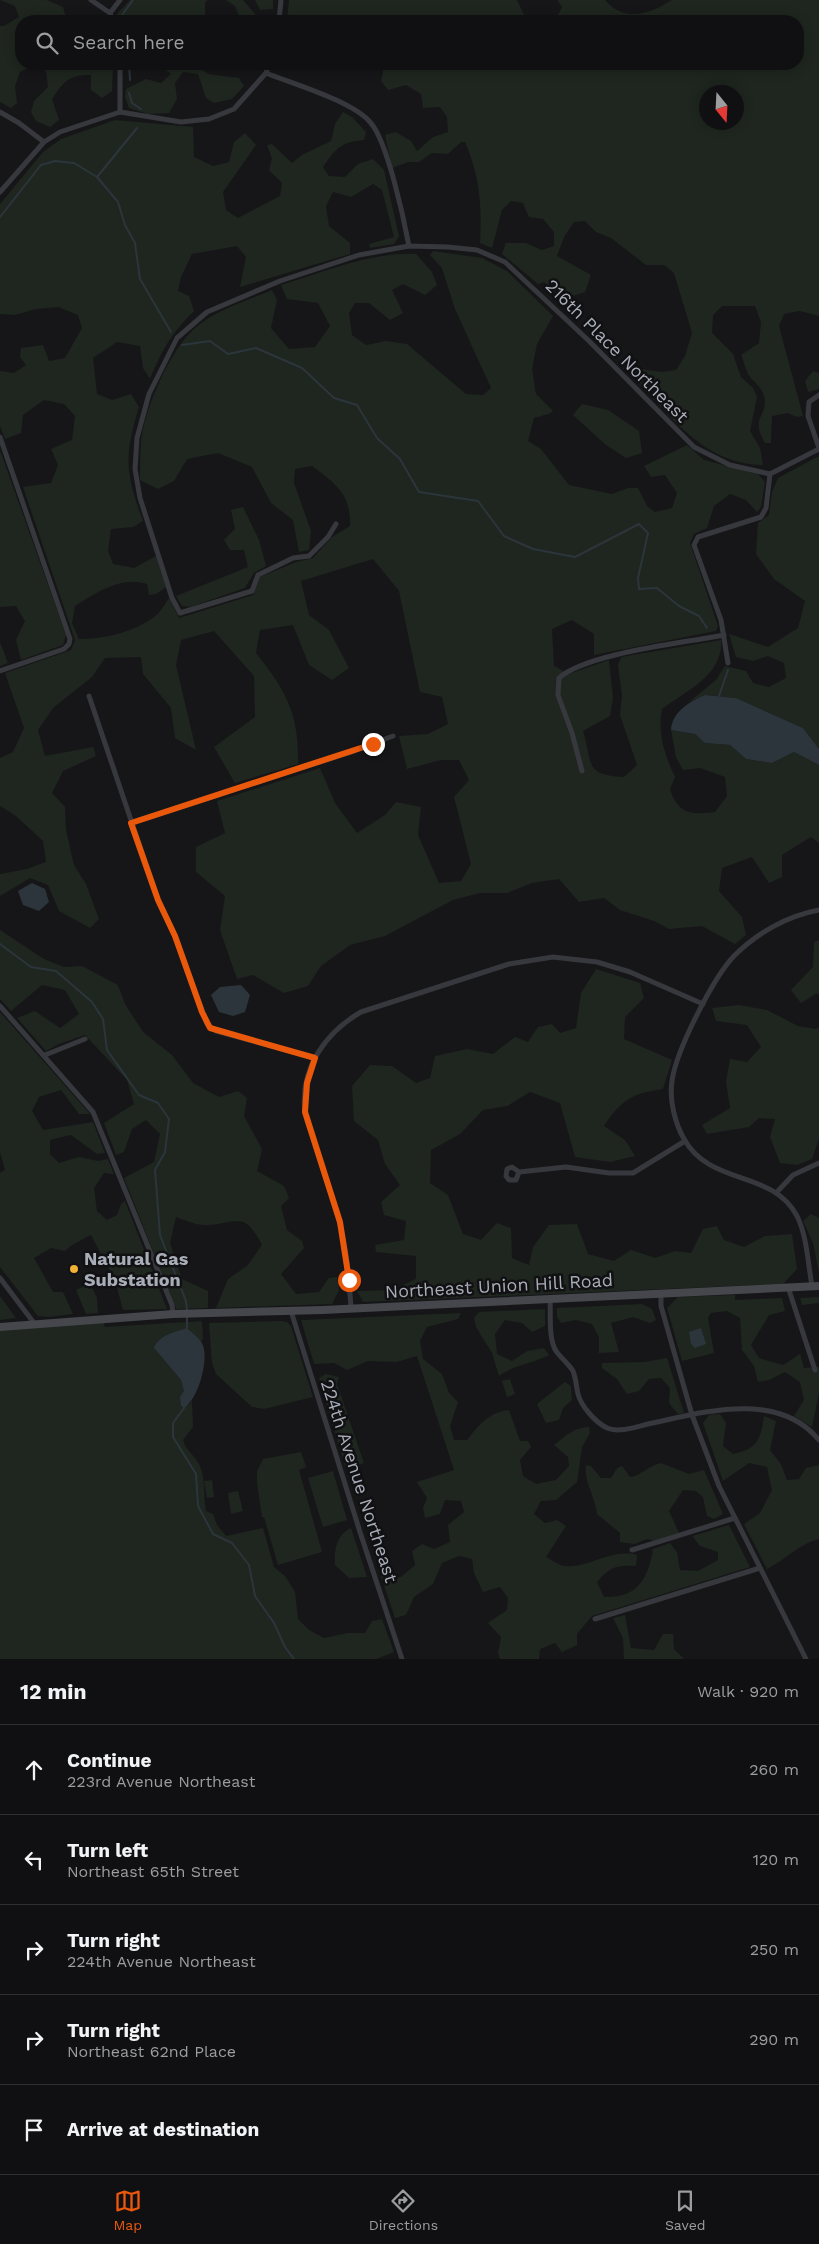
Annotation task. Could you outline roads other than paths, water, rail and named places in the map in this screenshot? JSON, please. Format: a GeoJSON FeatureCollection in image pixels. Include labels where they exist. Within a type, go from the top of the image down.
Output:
{"type":"FeatureCollection","features":[{"type":"Feature","properties":{"kind":"street"},"geometry":{"type":"LineString","coordinates":[[92,0],[110,13],[120,0]]}},
{"type":"Feature","properties":{"kind":"street"},"geometry":{"type":"LineString","coordinates":[[279,15],[282,0]]}},
{"type":"Feature","properties":{"kind":"street"},"geometry":{"type":"LineString","coordinates":[[120,70],[120,112]]}},
{"type":"Feature","properties":{"kind":"street"},"geometry":{"type":"LineString","coordinates":[[0,192],[44,142],[60,132],[120,112],[181,122],[208,119],[234,109],[267,70]]}},
{"type":"Feature","properties":{"kind":"street"},"geometry":{"type":"LineString","coordinates":[[266,73],[332,99],[354,110],[370,121],[381,140],[409,246]]}},
{"type":"Feature","properties":{"kind":"street"},"geometry":{"type":"LineString","coordinates":[[0,112],[20,123],[44,142]]}},
{"type":"Feature","properties":{"kind":"street","name":"216th Place Northeast"},"geometry":{"type":"LineString","coordinates":[[336,524],[328,537],[309,556],[293,558],[258,575],[252,591],[180,613],[172,598],[140,498],[135,469],[137,438],[149,394],[177,338],[207,312],[280,281],[359,255],[409,246],[448,247],[492,254],[517,271],[694,447],[730,465],[770,474]]}},
{"type":"Feature","properties":{"kind":"street"},"geometry":{"type":"LineString","coordinates":[[728,663],[722,620],[694,545],[696,540],[761,517],[764,512],[770,474],[819,449],[808,408],[809,402],[819,394]]}},
{"type":"Feature","properties":{"kind":"street"},"geometry":{"type":"LineString","coordinates":[[0,437],[70,639],[69,644],[64,649],[0,670]]}},
{"type":"Feature","properties":{"kind":"street"},"geometry":{"type":"LineString","coordinates":[[582,771],[572,733],[558,695],[558,678],[567,670],[617,654],[724,635]]}},
{"type":"Feature","properties":{"kind":"street"},"geometry":{"type":"LineString","coordinates":[[89,696],[158,900],[175,936],[207,1024],[216,1031],[315,1058]]}},
{"type":"Feature","properties":{"kind":"street"},"geometry":{"type":"LineString","coordinates":[[131,823],[355,751],[393,736]]}},
{"type":"Feature","properties":{"kind":"street"},"geometry":{"type":"LineString","coordinates":[[816,1286],[797,1216],[776,1193],[750,1180],[714,1169],[696,1154],[685,1141],[675,1116],[671,1095],[672,1080],[703,1004],[718,977],[734,957],[768,929],[790,918],[819,910]]}},
{"type":"Feature","properties":{"kind":"street"},"geometry":{"type":"LineString","coordinates":[[351,1308],[346,1250],[340,1222],[305,1112],[307,1083],[315,1058],[334,1031],[361,1012],[534,958],[553,957],[597,962],[630,972],[703,1004]]}},
{"type":"Feature","properties":{"kind":"street"},"geometry":{"type":"LineString","coordinates":[[0,1006],[93,1112],[172,1305],[173,1314]]}},
{"type":"Feature","properties":{"kind":"street"},"geometry":{"type":"LineString","coordinates":[[45,1056],[85,1039]]}},
{"type":"Feature","properties":{"kind":"street"},"geometry":{"type":"LineString","coordinates":[[519,1172],[566,1167],[609,1173],[633,1173],[685,1141]]}},
{"type":"Feature","properties":{"kind":"street"},"geometry":{"type":"LineString","coordinates":[[776,1193],[793,1174],[819,1163]]}},
{"type":"Feature","properties":{"kind":"street"},"geometry":{"type":"LineString","coordinates":[[0,1278],[34,1322]]}},
{"type":"Feature","properties":{"kind":"street","name":"Northeast Union Hill Road"},"geometry":{"type":"LineString","coordinates":[[0,1327],[34,1322],[173,1314],[291,1311],[816,1286]]}},
{"type":"Feature","properties":{"kind":"street"},"geometry":{"type":"LineString","coordinates":[[788,1287],[815,1370]]}},
{"type":"Feature","properties":{"kind":"street"},"geometry":{"type":"LineString","coordinates":[[661,1293],[661,1306],[692,1415],[720,1486],[806,1659]]}},
{"type":"Feature","properties":{"kind":"street"},"geometry":{"type":"LineString","coordinates":[[550,1299],[555,1349],[574,1372],[581,1402],[598,1422],[607,1428],[627,1429],[722,1408],[761,1409],[798,1423],[819,1440]]}},
{"type":"Feature","properties":{"kind":"street","name":"224th Avenue Northeast"},"geometry":{"type":"LineString","coordinates":[[291,1311],[402,1659]]}},
{"type":"Feature","properties":{"kind":"street"},"geometry":{"type":"LineString","coordinates":[[632,1550],[735,1518]]}},
{"type":"Feature","properties":{"kind":"street"},"geometry":{"type":"LineString","coordinates":[[596,1619],[760,1568]]}},
{"type":"Feature","properties":{"kind":"waterway"},"geometry":{"type":"LineString","coordinates":[[122,15],[133,0]]}},
{"type":"Feature","properties":{"kind":"waterway"},"geometry":{"type":"LineString","coordinates":[[129,70],[130,80]]}},
{"type":"Feature","properties":{"kind":"waterway"},"geometry":{"type":"LineString","coordinates":[[129,93],[132,103],[141,109]]}},
{"type":"Feature","properties":{"kind":"waterway"},"geometry":{"type":"LineString","coordinates":[[97,177],[137,128]]}},
{"type":"Feature","properties":{"kind":"waterway"},"geometry":{"type":"LineString","coordinates":[[0,217],[41,165],[55,161],[74,163],[97,177],[118,202],[125,225],[135,243],[140,279],[171,332]]}},
{"type":"Feature","properties":{"kind":"waterway"},"geometry":{"type":"LineString","coordinates":[[182,345],[210,341],[228,354],[256,348],[302,368],[334,398],[357,405],[377,438],[400,459],[419,492],[478,501],[504,536],[533,549],[575,557],[639,524],[648,533],[638,578],[639,589],[657,588],[679,606],[699,616],[707,628]]}},
{"type":"Feature","properties":{"kind":"waterway"},"geometry":{"type":"LineString","coordinates":[[719,696],[728,670]]}},
{"type":"Feature","properties":{"kind":"waterway"},"geometry":{"type":"LineString","coordinates":[[0,944],[31,967],[56,971],[92,1002],[103,1019],[107,1050],[139,1095],[158,1103],[169,1119],[165,1152],[155,1170],[160,1235],[186,1301],[187,1310]]}},
{"type":"Feature","properties":{"kind":"waterway"},"geometry":{"type":"LineString","coordinates":[[187,1315],[187,1328]]}},
{"type":"Feature","properties":{"kind":"waterway"},"geometry":{"type":"LineString","coordinates":[[184,1408],[173,1423],[173,1437],[196,1474],[198,1506],[213,1534],[232,1543],[249,1565],[255,1596],[274,1623],[285,1647],[294,1659]]}},
{"type":"Feature","properties":{"kind":"place","name":"Natural Gas Substation"},"geometry":{"type":"Point","coordinates":[74,1269]}}]}
